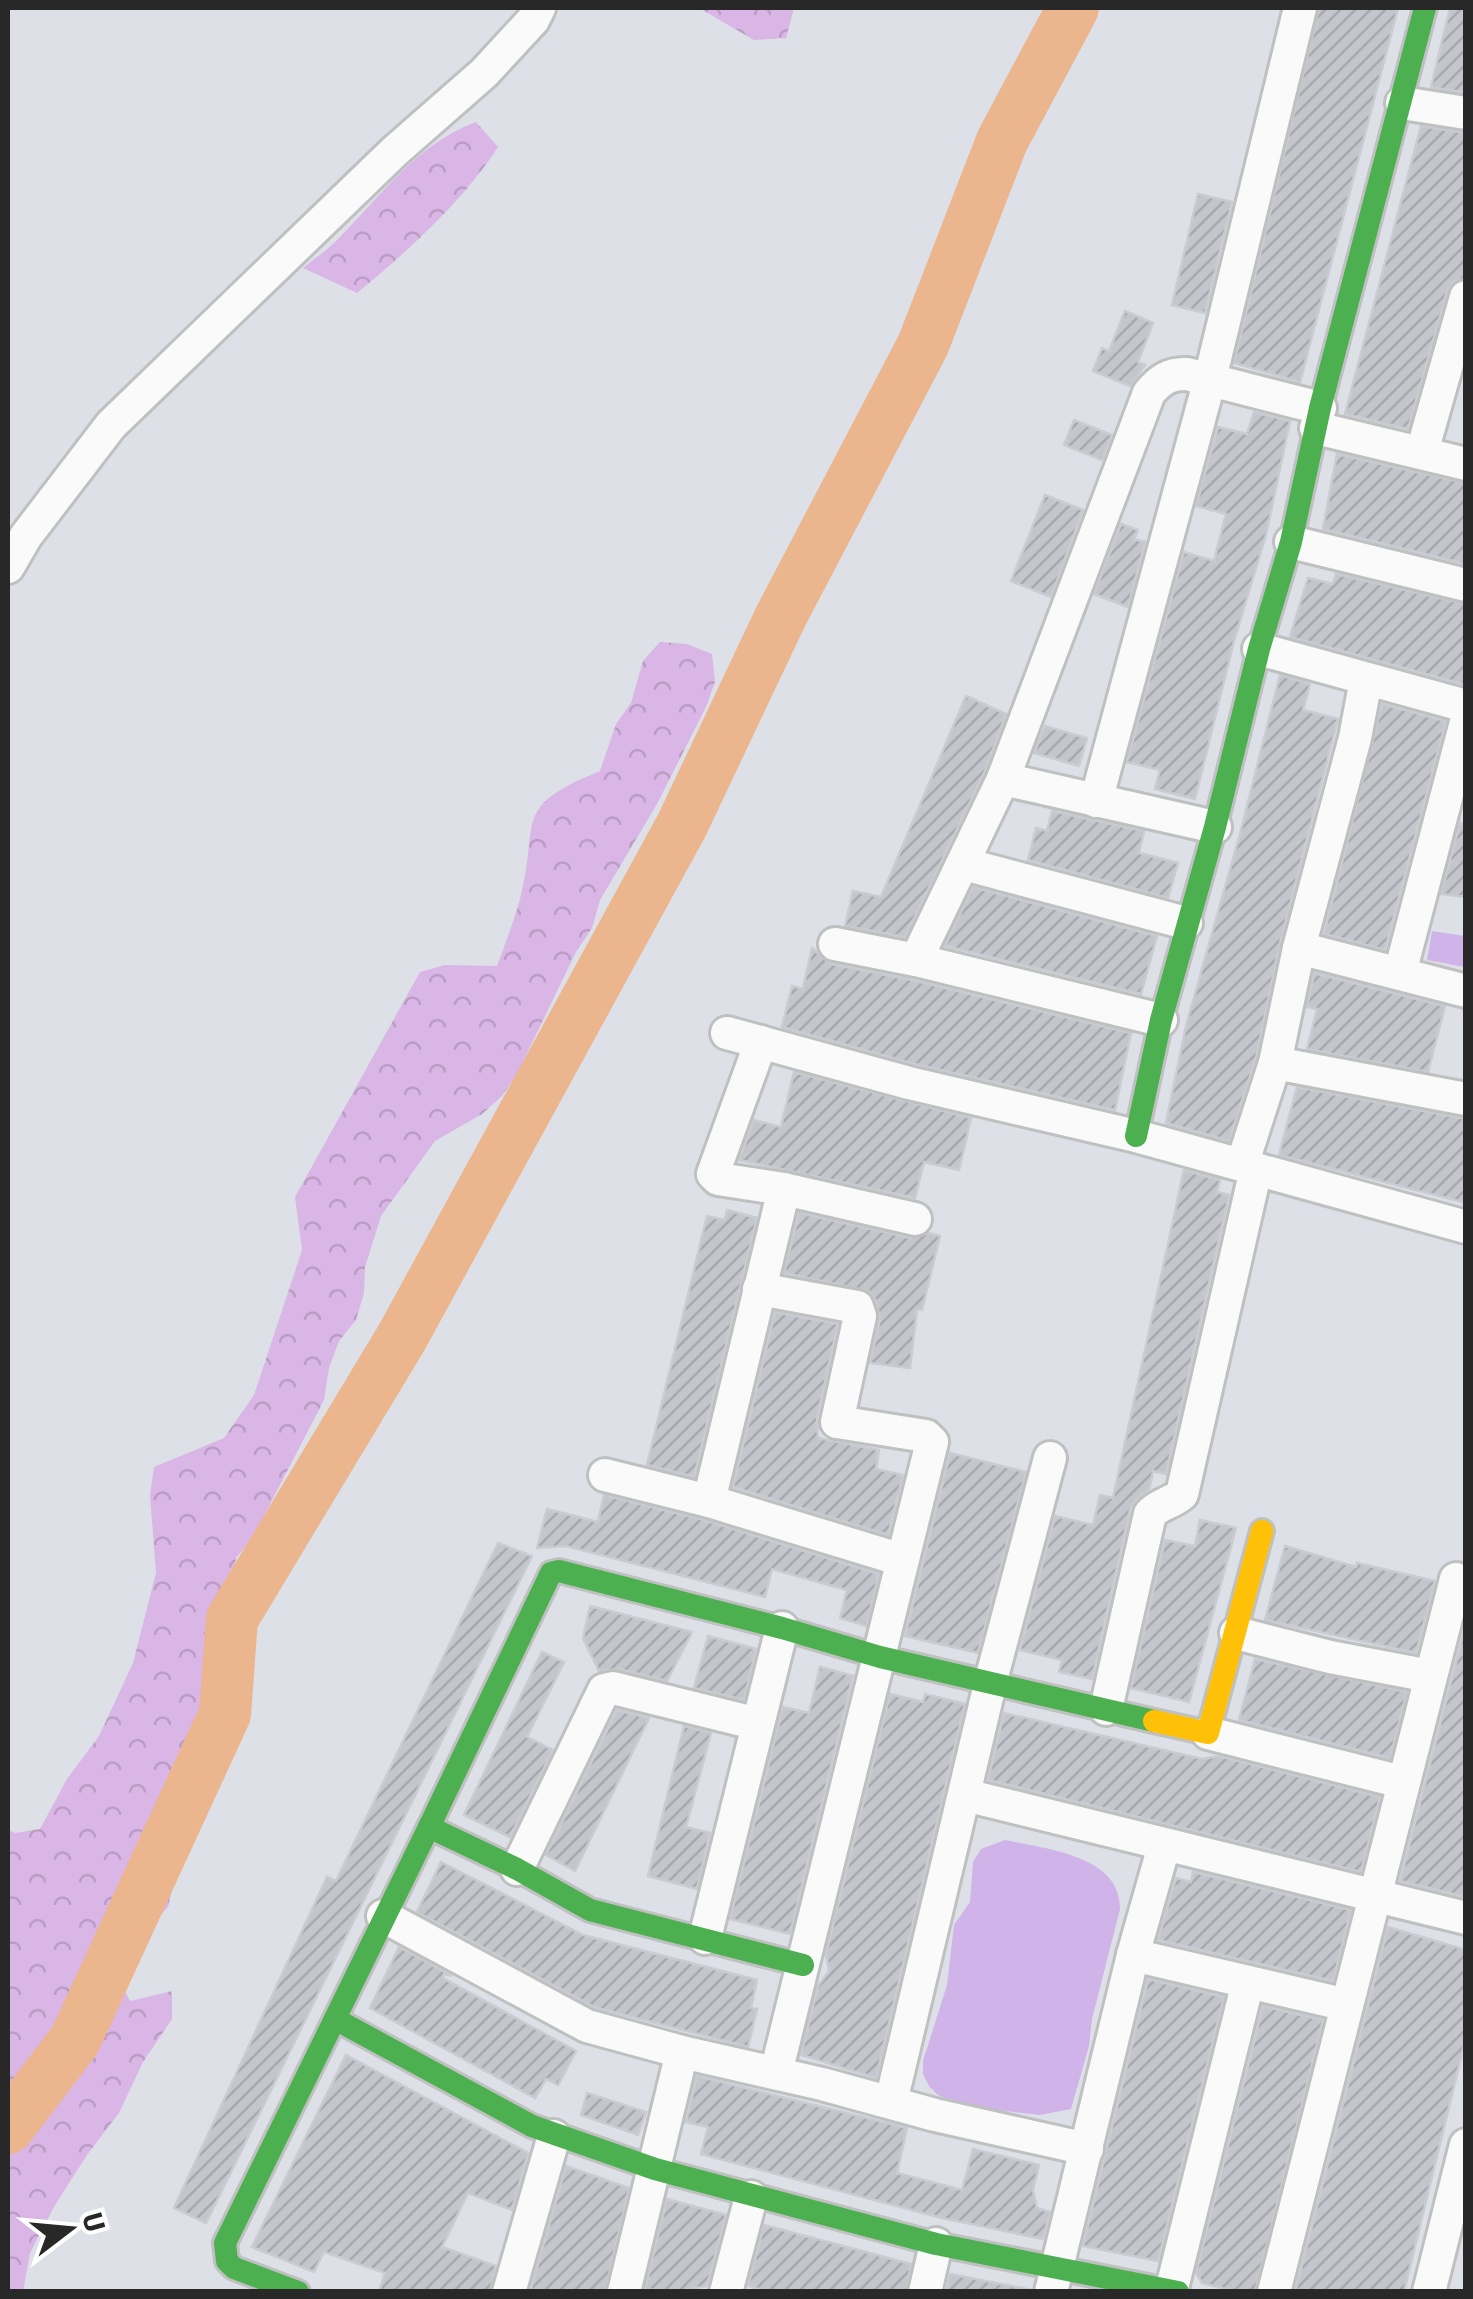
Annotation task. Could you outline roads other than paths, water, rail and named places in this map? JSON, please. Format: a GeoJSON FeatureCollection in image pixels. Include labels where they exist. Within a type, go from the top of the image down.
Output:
{"type":"FeatureCollection","features":[{"type":"Feature","properties":{"kind":"street"},"geometry":{"type":"LineString","coordinates":[[8,567],[26,536],[111,426],[395,151],[484,73],[533,20],[539,8]]}},
{"type":"Feature","properties":{"kind":"street"},"geometry":{"type":"LineString","coordinates":[[1096,800],[1210,379],[1300,8]]}},
{"type":"Feature","properties":{"kind":"street"},"geometry":{"type":"LineString","coordinates":[[1136,1136],[1160,1020],[1292,542],[1318,418],[1425,8]]}},
{"type":"Feature","properties":{"kind":"street"},"geometry":{"type":"LineString","coordinates":[[1402,103],[1466,113]]}},
{"type":"Feature","properties":{"kind":"street"},"geometry":{"type":"LineString","coordinates":[[1422,452],[1457,358],[1466,297]]}},
{"type":"Feature","properties":{"kind":"street"},"geometry":{"type":"LineString","coordinates":[[916,960],[1003,779],[1149,393],[1157,383],[1172,374],[1210,379],[1466,464]]}},
{"type":"Feature","properties":{"kind":"street"},"geometry":{"type":"LineString","coordinates":[[1292,542],[1466,585]]}},
{"type":"Feature","properties":{"kind":"street"},"geometry":{"type":"LineString","coordinates":[[1260,649],[1466,706]]}},
{"type":"Feature","properties":{"kind":"street"},"geometry":{"type":"LineString","coordinates":[[1106,1709],[1150,1514],[1182,1494],[1249,1167],[1366,680]]}},
{"type":"Feature","properties":{"kind":"street"},"geometry":{"type":"LineString","coordinates":[[1400,973],[1456,795],[1466,722]]}},
{"type":"Feature","properties":{"kind":"street"},"geometry":{"type":"LineString","coordinates":[[1003,779],[1215,827]]}},
{"type":"Feature","properties":{"kind":"street"},"geometry":{"type":"LineString","coordinates":[[964,864],[1186,923]]}},
{"type":"Feature","properties":{"kind":"street"},"geometry":{"type":"LineString","coordinates":[[835,944],[1160,1020]]}},
{"type":"Feature","properties":{"kind":"street"},"geometry":{"type":"LineString","coordinates":[[1300,948],[1466,991]]}},
{"type":"Feature","properties":{"kind":"street"},"geometry":{"type":"LineString","coordinates":[[727,1033],[909,1083],[1136,1136],[1466,1226]]}},
{"type":"Feature","properties":{"kind":"street"},"geometry":{"type":"LineString","coordinates":[[761,1042],[714,1174],[718,1179],[784,1189],[915,1219]]}},
{"type":"Feature","properties":{"kind":"street"},"geometry":{"type":"LineString","coordinates":[[1276,1063],[1466,1099]]}},
{"type":"Feature","properties":{"kind":"street"},"geometry":{"type":"LineString","coordinates":[[709,1501],[784,1189]]}},
{"type":"Feature","properties":{"kind":"street"},"geometry":{"type":"LineString","coordinates":[[760,1289],[856,1307],[860,1316],[837,1422],[926,1436],[932,1442],[776,2074]]}},
{"type":"Feature","properties":{"kind":"street"},"geometry":{"type":"LineString","coordinates":[[891,2102],[991,1680],[1050,1458]]}},
{"type":"Feature","properties":{"kind":"street"},"geometry":{"type":"LineString","coordinates":[[605,1476],[709,1501],[902,1560]]}},
{"type":"Feature","properties":{"kind":"street"},"geometry":{"type":"LineString","coordinates":[[1208,1732],[1262,1531]]}},
{"type":"Feature","properties":{"kind":"street"},"geometry":{"type":"LineString","coordinates":[[298,2292],[234,2268],[224,2249],[551,1573],[559,1571],[880,1656],[1208,1732],[1402,1782]]}},
{"type":"Feature","properties":{"kind":"street"},"geometry":{"type":"LineString","coordinates":[[1274,2292],[1456,1579]]}},
{"type":"Feature","properties":{"kind":"street"},"geometry":{"type":"LineString","coordinates":[[705,1938],[782,1628]]}},
{"type":"Feature","properties":{"kind":"street"},"geometry":{"type":"LineString","coordinates":[[1236,1634],[1430,1676]]}},
{"type":"Feature","properties":{"kind":"street"},"geometry":{"type":"LineString","coordinates":[[517,1869],[604,1690],[613,1688],[758,1724]]}},
{"type":"Feature","properties":{"kind":"street"},"geometry":{"type":"LineString","coordinates":[[965,1795],[1466,1918]]}},
{"type":"Feature","properties":{"kind":"street"},"geometry":{"type":"LineString","coordinates":[[429,1827],[590,1910],[803,1965]]}},
{"type":"Feature","properties":{"kind":"street"},"geometry":{"type":"LineString","coordinates":[[1053,2281],[1133,1955],[1164,1846]]}},
{"type":"Feature","properties":{"kind":"street"},"geometry":{"type":"LineString","coordinates":[[383,1916],[587,2026],[1087,2150]]}},
{"type":"Feature","properties":{"kind":"street"},"geometry":{"type":"LineString","coordinates":[[1133,1955],[1347,2005]]}},
{"type":"Feature","properties":{"kind":"street"},"geometry":{"type":"LineString","coordinates":[[335,2019],[554,2136],[655,2169],[936,2244],[1053,2281],[1173,2291],[1248,1982]]}},
{"type":"Feature","properties":{"kind":"street"},"geometry":{"type":"LineString","coordinates":[[624,2292],[682,2052]]}},
{"type":"Feature","properties":{"kind":"street"},"geometry":{"type":"LineString","coordinates":[[510,2292],[554,2136]]}},
{"type":"Feature","properties":{"kind":"street"},"geometry":{"type":"LineString","coordinates":[[1429,2292],[1453,2252],[1466,2145]]}},
{"type":"Feature","properties":{"kind":"street"},"geometry":{"type":"LineString","coordinates":[[728,2291],[751,2196]]}},
{"type":"Feature","properties":{"kind":"street"},"geometry":{"type":"LineString","coordinates":[[925,2292],[936,2244]]}},
{"type":"Feature","properties":{"kind":"waterway"},"geometry":{"type":"LineString","coordinates":[[8,2128],[75,2040],[225,1714],[232,1619],[402,1337],[682,825],[781,616],[923,345],[1002,141],[1073,8]]}}]}
